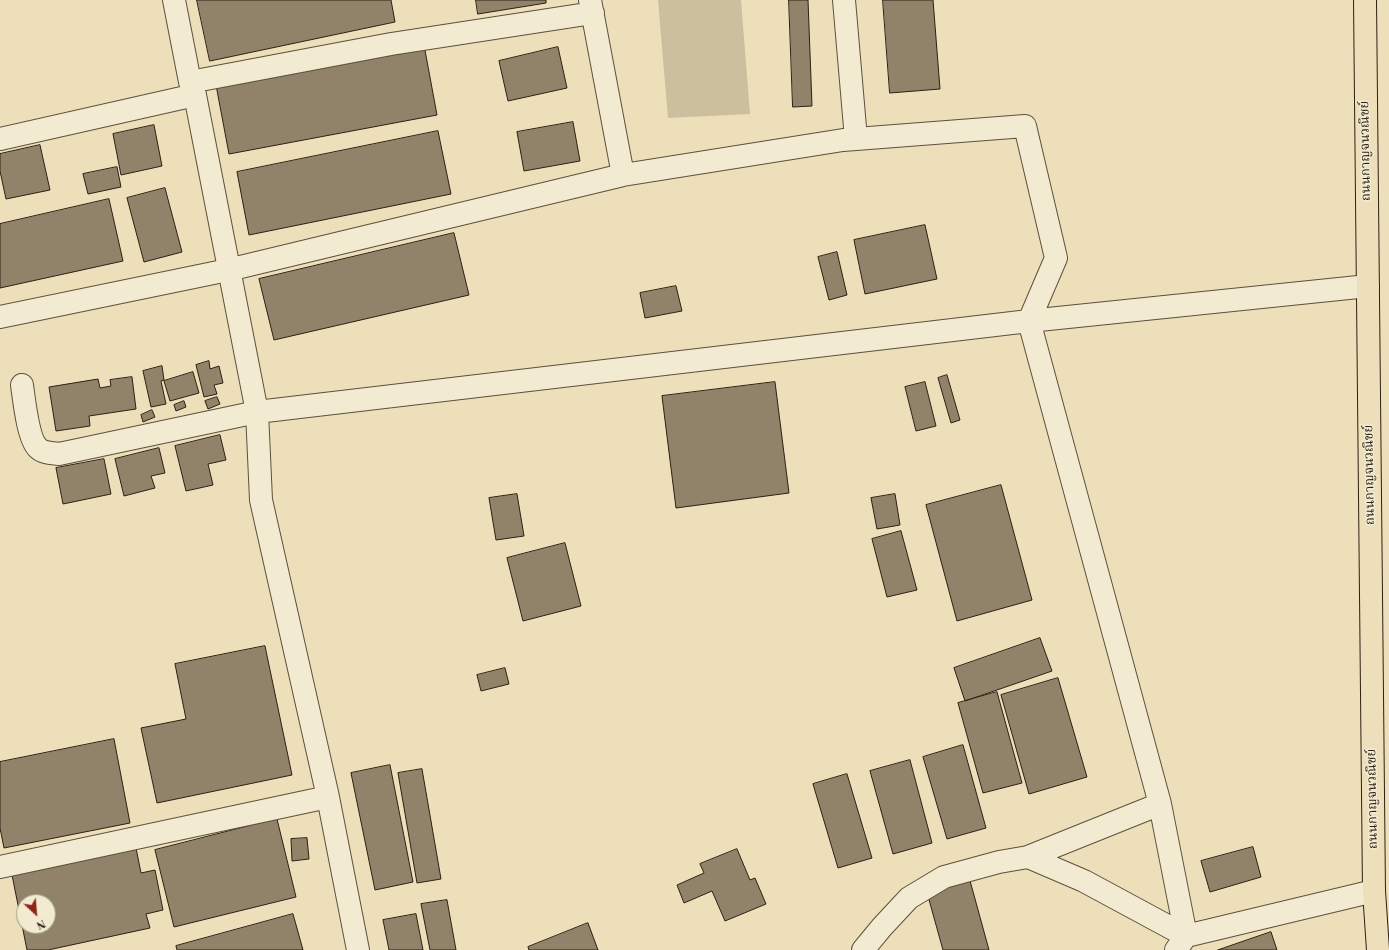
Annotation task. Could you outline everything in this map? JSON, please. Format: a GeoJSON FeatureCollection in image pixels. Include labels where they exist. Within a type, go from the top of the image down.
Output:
{"type":"FeatureCollection","features":[{"type":"Feature","properties":{"kind":"main road","name":"ถนนกาญจนวณิชย์"},"geometry":{"type":"LineString","coordinates":[[1365,0],[1368,286],[1381,888],[1378,950]]}},
{"type":"Feature","properties":{"kind":"lane"},"geometry":{"type":"LineString","coordinates":[[174,0],[257,412],[261,500],[328,797],[358,950]]}},
{"type":"Feature","properties":{"kind":"lane"},"geometry":{"type":"LineString","coordinates":[[844,0],[856,139]]}},
{"type":"Feature","properties":{"kind":"lane"},"geometry":{"type":"LineString","coordinates":[[0,139],[193,89],[391,44],[591,7],[623,176]]}},
{"type":"Feature","properties":{"kind":"lane"},"geometry":{"type":"LineString","coordinates":[[0,317],[228,270],[623,176],[844,140],[1025,126],[1056,258],[1029,321],[1160,804],[1181,943]]}},
{"type":"Feature","properties":{"kind":"lane"},"geometry":{"type":"LineString","coordinates":[[22,385],[33,442],[38,449],[47,453],[58,454],[257,412],[1029,321],[1368,286]]}},
{"type":"Feature","properties":{"kind":"lane"},"geometry":{"type":"LineString","coordinates":[[0,867],[328,797]]}},
{"type":"Feature","properties":{"kind":"lane"},"geometry":{"type":"LineString","coordinates":[[863,950],[909,898],[944,877],[999,862],[1028,856],[1160,804]]}},
{"type":"Feature","properties":{"kind":"lane"},"geometry":{"type":"LineString","coordinates":[[1028,856],[1084,881],[1181,943],[1381,888]]}},
{"type":"Feature","properties":{"kind":"shaded area"},"geometry":{"type":"Polygon","coordinates":[[[658,0],[741,0],[750,114],[668,118],[658,0]]]}},
{"type":"Feature","properties":{"kind":"building"},"geometry":{"type":"Polygon","coordinates":[[[197,0],[391,0],[395,22],[210,61],[197,0]]]}},
{"type":"Feature","properties":{"kind":"building"},"geometry":{"type":"Polygon","coordinates":[[[476,0],[546,0],[546,3],[478,14],[476,0]]]}},
{"type":"Feature","properties":{"kind":"building"},"geometry":{"type":"Polygon","coordinates":[[[789,0],[808,0],[812,106],[793,107],[789,0]]]}},
{"type":"Feature","properties":{"kind":"building"},"geometry":{"type":"Polygon","coordinates":[[[883,0],[933,0],[940,89],[890,93],[883,0]]]}},
{"type":"Feature","properties":{"kind":"building"},"geometry":{"type":"Polygon","coordinates":[[[424,45],[437,115],[229,154],[216,85],[424,45]]]}},
{"type":"Feature","properties":{"kind":"building"},"geometry":{"type":"Polygon","coordinates":[[[558,47],[567,88],[508,101],[499,61],[558,47]]]}},
{"type":"Feature","properties":{"kind":"building"},"geometry":{"type":"Polygon","coordinates":[[[573,122],[580,161],[524,171],[517,132],[573,122]]]}},
{"type":"Feature","properties":{"kind":"building"},"geometry":{"type":"Polygon","coordinates":[[[154,125],[162,166],[121,175],[113,134],[154,125]]]}},
{"type":"Feature","properties":{"kind":"building"},"geometry":{"type":"Polygon","coordinates":[[[438,131],[451,194],[249,235],[237,172],[438,131]]]}},
{"type":"Feature","properties":{"kind":"building"},"geometry":{"type":"Polygon","coordinates":[[[40,145],[50,190],[6,199],[0,171],[0,154],[40,145]]]}},
{"type":"Feature","properties":{"kind":"building"},"geometry":{"type":"Polygon","coordinates":[[[117,167],[121,187],[88,194],[83,174],[117,167]]]}},
{"type":"Feature","properties":{"kind":"building"},"geometry":{"type":"Polygon","coordinates":[[[165,188],[182,252],[144,262],[127,198],[165,188]]]}},
{"type":"Feature","properties":{"kind":"building"},"geometry":{"type":"Polygon","coordinates":[[[109,199],[123,261],[0,288],[0,224],[109,199]]]}},
{"type":"Feature","properties":{"kind":"building"},"geometry":{"type":"Polygon","coordinates":[[[925,225],[937,279],[865,294],[854,240],[925,225]]]}},
{"type":"Feature","properties":{"kind":"building"},"geometry":{"type":"Polygon","coordinates":[[[454,233],[469,295],[274,340],[259,279],[454,233]]]}},
{"type":"Feature","properties":{"kind":"building"},"geometry":{"type":"Polygon","coordinates":[[[837,252],[847,295],[829,300],[818,257],[837,252]]]}},
{"type":"Feature","properties":{"kind":"building"},"geometry":{"type":"Polygon","coordinates":[[[676,286],[682,311],[645,318],[640,293],[676,286]]]}},
{"type":"Feature","properties":{"kind":"building"},"geometry":{"type":"Polygon","coordinates":[[[209,361],[210,369],[219,366],[223,383],[214,385],[217,394],[204,397],[196,365],[209,361]]]}},
{"type":"Feature","properties":{"kind":"building"},"geometry":{"type":"Polygon","coordinates":[[[162,366],[164,380],[161,381],[166,404],[151,407],[143,371],[162,366]]]}},
{"type":"Feature","properties":{"kind":"building"},"geometry":{"type":"Polygon","coordinates":[[[193,372],[199,393],[170,401],[164,381],[193,372]]]}},
{"type":"Feature","properties":{"kind":"building"},"geometry":{"type":"Polygon","coordinates":[[[947,375],[960,420],[951,423],[938,378],[947,375]]]}},
{"type":"Feature","properties":{"kind":"building"},"geometry":{"type":"Polygon","coordinates":[[[132,377],[136,409],[89,416],[90,426],[56,431],[49,387],[98,379],[100,388],[111,386],[110,380],[132,377]]]}},
{"type":"Feature","properties":{"kind":"building"},"geometry":{"type":"Polygon","coordinates":[[[775,382],[789,493],[676,508],[662,396],[775,382]]]}},
{"type":"Feature","properties":{"kind":"building"},"geometry":{"type":"Polygon","coordinates":[[[925,382],[936,426],[916,431],[905,387],[925,382]]]}},
{"type":"Feature","properties":{"kind":"building"},"geometry":{"type":"Polygon","coordinates":[[[217,397],[220,404],[208,409],[205,401],[217,397]]]}},
{"type":"Feature","properties":{"kind":"building"},"geometry":{"type":"Polygon","coordinates":[[[184,401],[186,407],[176,411],[174,405],[184,401]]]}},
{"type":"Feature","properties":{"kind":"building"},"geometry":{"type":"Polygon","coordinates":[[[152,410],[155,417],[143,422],[141,415],[152,410]]]}},
{"type":"Feature","properties":{"kind":"building"},"geometry":{"type":"Polygon","coordinates":[[[220,435],[226,460],[208,464],[213,485],[186,491],[175,446],[220,435]]]}},
{"type":"Feature","properties":{"kind":"building"},"geometry":{"type":"Polygon","coordinates":[[[159,448],[165,473],[151,476],[155,488],[124,496],[115,459],[159,448]]]}},
{"type":"Feature","properties":{"kind":"building"},"geometry":{"type":"Polygon","coordinates":[[[104,459],[111,494],[63,504],[56,468],[104,459]]]}},
{"type":"Feature","properties":{"kind":"building"},"geometry":{"type":"Polygon","coordinates":[[[1001,485],[1032,600],[957,621],[926,505],[1001,485]]]}},
{"type":"Feature","properties":{"kind":"building"},"geometry":{"type":"Polygon","coordinates":[[[517,494],[524,536],[496,540],[489,498],[517,494]]]}},
{"type":"Feature","properties":{"kind":"building"},"geometry":{"type":"Polygon","coordinates":[[[895,494],[900,525],[877,529],[871,498],[895,494]]]}},
{"type":"Feature","properties":{"kind":"building"},"geometry":{"type":"Polygon","coordinates":[[[901,531],[917,590],[887,597],[872,539],[901,531]]]}},
{"type":"Feature","properties":{"kind":"building"},"geometry":{"type":"Polygon","coordinates":[[[565,543],[581,606],[523,621],[507,558],[565,543]]]}},
{"type":"Feature","properties":{"kind":"building"},"geometry":{"type":"Polygon","coordinates":[[[1040,638],[1052,671],[965,701],[954,668],[1040,638]]]}},
{"type":"Feature","properties":{"kind":"building"},"geometry":{"type":"Polygon","coordinates":[[[265,646],[292,775],[157,803],[141,728],[186,719],[175,664],[265,646]]]}},
{"type":"Feature","properties":{"kind":"building"},"geometry":{"type":"Polygon","coordinates":[[[505,668],[509,684],[481,691],[477,675],[505,668]]]}},
{"type":"Feature","properties":{"kind":"building"},"geometry":{"type":"Polygon","coordinates":[[[1058,678],[1087,777],[1029,794],[1001,695],[1058,678]]]}},
{"type":"Feature","properties":{"kind":"building"},"geometry":{"type":"Polygon","coordinates":[[[997,692],[1022,783],[983,793],[958,703],[997,692]]]}},
{"type":"Feature","properties":{"kind":"building"},"geometry":{"type":"Polygon","coordinates":[[[114,739],[130,823],[4,848],[0,828],[0,762],[114,739]]]}},
{"type":"Feature","properties":{"kind":"building"},"geometry":{"type":"Polygon","coordinates":[[[963,745],[986,828],[947,839],[923,757],[963,745]]]}},
{"type":"Feature","properties":{"kind":"building"},"geometry":{"type":"Polygon","coordinates":[[[910,760],[932,843],[893,854],[870,771],[910,760]]]}},
{"type":"Feature","properties":{"kind":"building"},"geometry":{"type":"Polygon","coordinates":[[[390,765],[413,882],[375,890],[351,773],[390,765]]]}},
{"type":"Feature","properties":{"kind":"building"},"geometry":{"type":"Polygon","coordinates":[[[422,769],[441,879],[417,883],[398,773],[422,769]]]}},
{"type":"Feature","properties":{"kind":"building"},"geometry":{"type":"Polygon","coordinates":[[[847,774],[872,858],[838,868],[813,784],[847,774]]]}},
{"type":"Feature","properties":{"kind":"building"},"geometry":{"type":"Polygon","coordinates":[[[277,819],[296,897],[174,927],[155,850],[277,819]]]}},
{"type":"Feature","properties":{"kind":"building"},"geometry":{"type":"Polygon","coordinates":[[[307,838],[309,859],[292,861],[291,839],[307,838]]]}},
{"type":"Feature","properties":{"kind":"building"},"geometry":{"type":"Polygon","coordinates":[[[1253,847],[1261,877],[1210,892],[1201,861],[1253,847]]]}},
{"type":"Feature","properties":{"kind":"building"},"geometry":{"type":"Polygon","coordinates":[[[136,848],[141,873],[155,870],[163,910],[146,914],[150,928],[48,950],[27,950],[24,934],[56,934],[56,894],[16,895],[12,875],[136,848]]]}},
{"type":"Feature","properties":{"kind":"building"},"geometry":{"type":"Polygon","coordinates":[[[737,849],[750,880],[755,878],[766,904],[725,921],[712,891],[684,903],[677,885],[704,873],[700,864],[737,849]]]}},
{"type":"Feature","properties":{"kind":"building"},"geometry":{"type":"Polygon","coordinates":[[[969,877],[989,950],[943,950],[926,889],[969,877]]]}},
{"type":"Feature","properties":{"kind":"building"},"geometry":{"type":"Polygon","coordinates":[[[447,900],[456,950],[430,950],[421,904],[447,900]]]}},
{"type":"Feature","properties":{"kind":"building"},"geometry":{"type":"Polygon","coordinates":[[[293,914],[303,950],[177,950],[176,946],[293,914]]]}},
{"type":"Feature","properties":{"kind":"building"},"geometry":{"type":"Polygon","coordinates":[[[416,914],[423,950],[389,950],[383,920],[416,914]]]}},
{"type":"Feature","properties":{"kind":"building"},"geometry":{"type":"Polygon","coordinates":[[[588,923],[598,950],[529,950],[528,947],[588,923]]]}},
{"type":"Feature","properties":{"kind":"building"},"geometry":{"type":"Polygon","coordinates":[[[1271,932],[1277,950],[1218,950],[1271,932]]]}}]}
